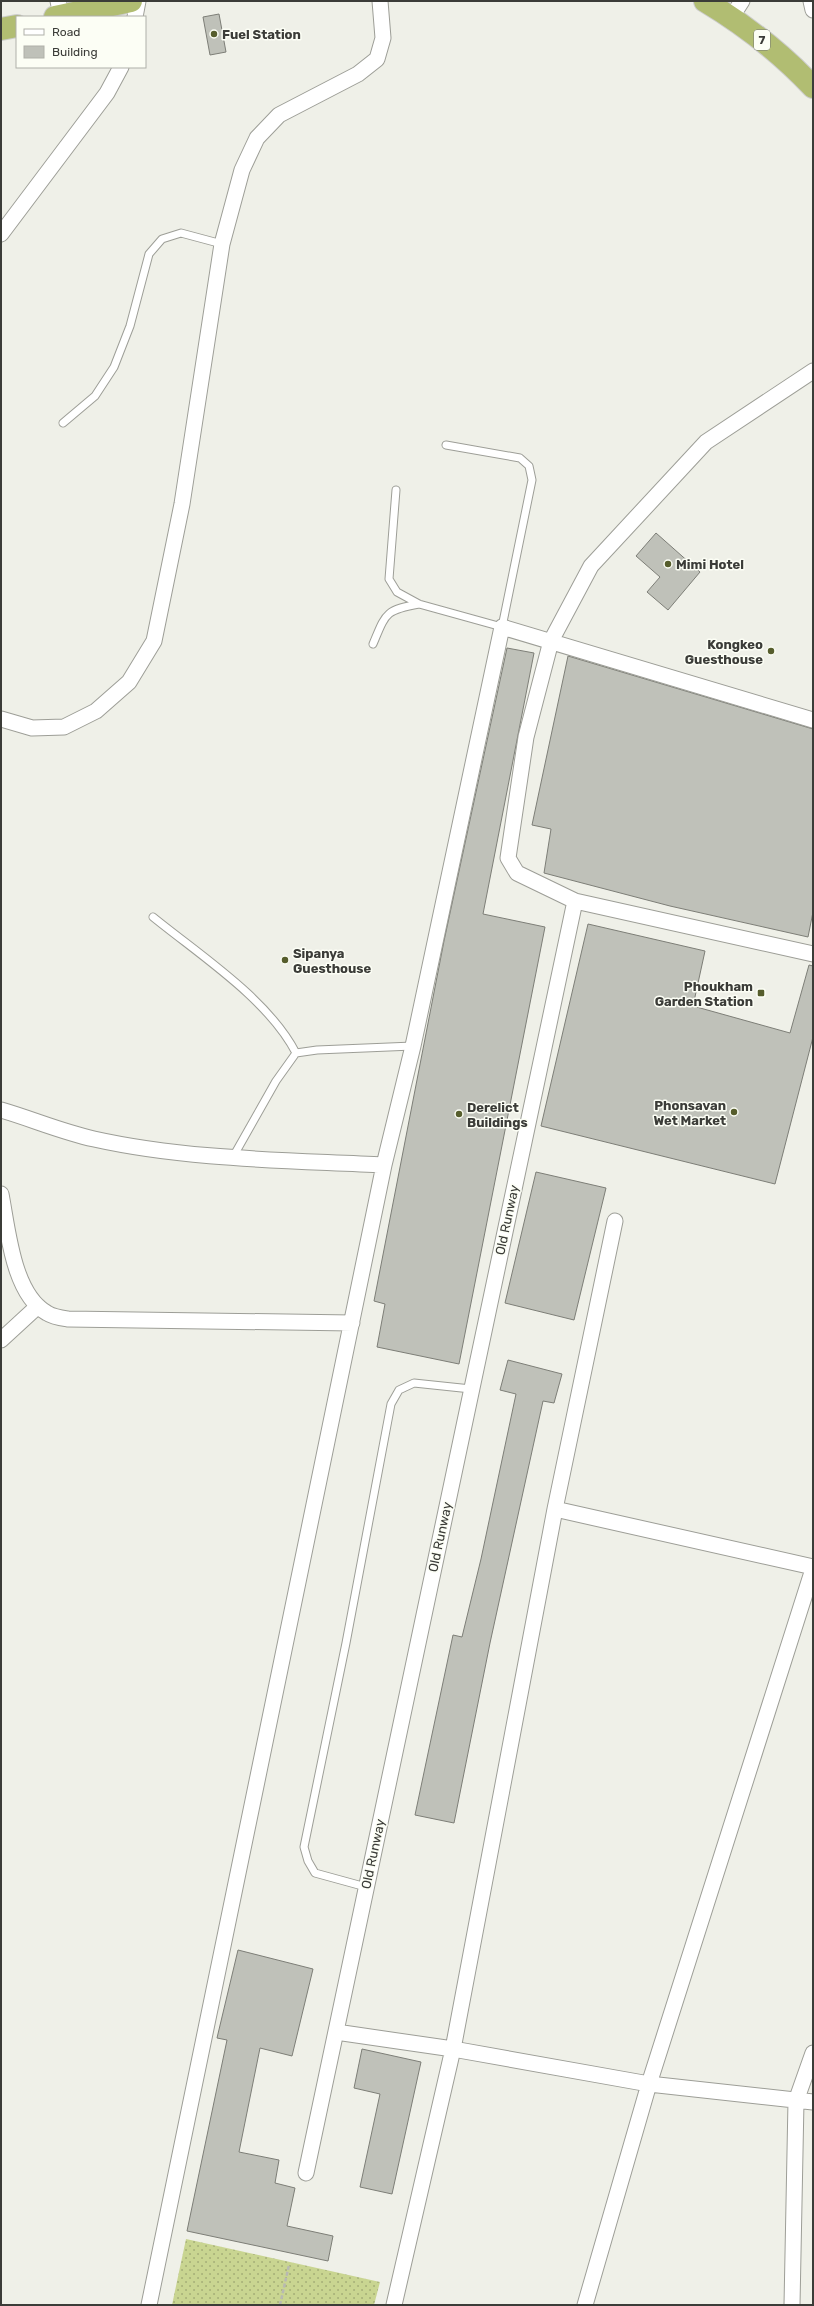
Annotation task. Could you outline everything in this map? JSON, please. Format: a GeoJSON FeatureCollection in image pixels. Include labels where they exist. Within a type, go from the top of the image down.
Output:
{"type":"FeatureCollection","features":[{"type":"Feature","properties":{"kind":"highway"},"geometry":{"type":"LineString","coordinates":[[58,11],[131,1]]}},
{"type":"Feature","properties":{"kind":"highway","name":"7"},"geometry":{"type":"LineString","coordinates":[[705,1],[737,9],[757,35],[796,68],[813,87]]}},
{"type":"Feature","properties":{"kind":"highway"},"geometry":{"type":"LineString","coordinates":[[1,29],[16,26]]}},
{"type":"Feature","properties":{"kind":"street"},"geometry":{"type":"LineString","coordinates":[[135,16],[138,1]]}},
{"type":"Feature","properties":{"kind":"street"},"geometry":{"type":"LineString","coordinates":[[1,719],[32,728],[64,727],[96,711],[129,682],[154,641],[182,504],[222,244],[242,170],[257,138],[279,115],[358,74],[377,59],[383,38],[380,1]]}},
{"type":"Feature","properties":{"kind":"street"},"geometry":{"type":"LineString","coordinates":[[811,1],[813,10]]}},
{"type":"Feature","properties":{"kind":"street"},"geometry":{"type":"LineString","coordinates":[[1,234],[107,93],[121,68]]}},
{"type":"Feature","properties":{"kind":"street"},"geometry":{"type":"LineString","coordinates":[[813,371],[706,442],[592,566],[551,641],[526,737],[508,858],[517,873],[575,901],[813,954]]}},
{"type":"Feature","properties":{"kind":"street"},"geometry":{"type":"LineString","coordinates":[[149,2305],[384,1165],[413,1046],[502,627],[813,720]]}},
{"type":"Feature","properties":{"kind":"street","name":"Old Runway"},"geometry":{"type":"LineString","coordinates":[[306,2173],[575,901]]}},
{"type":"Feature","properties":{"kind":"street"},"geometry":{"type":"LineString","coordinates":[[1,1110],[93,1139],[158,1150],[233,1157],[384,1165]]}},
{"type":"Feature","properties":{"kind":"street"},"geometry":{"type":"LineString","coordinates":[[1,1194],[18,1276],[32,1301],[48,1314],[68,1320],[352,1322]]}},
{"type":"Feature","properties":{"kind":"street"},"geometry":{"type":"LineString","coordinates":[[394,2305],[453,2049],[555,1509],[615,1221]]}},
{"type":"Feature","properties":{"kind":"street"},"geometry":{"type":"LineString","coordinates":[[1,1340],[38,1306]]}},
{"type":"Feature","properties":{"kind":"street"},"geometry":{"type":"LineString","coordinates":[[555,1509],[813,1568],[649,2084],[585,2305]]}},
{"type":"Feature","properties":{"kind":"street"},"geometry":{"type":"LineString","coordinates":[[336,2032],[453,2049],[649,2084],[813,2102]]}},
{"type":"Feature","properties":{"kind":"street"},"geometry":{"type":"LineString","coordinates":[[792,2305],[796,2101],[813,2052]]}},
{"type":"Feature","properties":{"kind":"lane"},"geometry":{"type":"LineString","coordinates":[[63,423],[95,396],[114,367],[130,326],[149,254],[153,249],[162,239],[181,233],[222,244]]}},
{"type":"Feature","properties":{"kind":"lane"},"geometry":{"type":"LineString","coordinates":[[396,490],[389,579],[397,592],[419,604],[502,627],[532,480],[529,466],[520,458],[446,446]]}},
{"type":"Feature","properties":{"kind":"lane"},"geometry":{"type":"LineString","coordinates":[[373,644],[384,619],[392,610],[419,604]]}},
{"type":"Feature","properties":{"kind":"lane"},"geometry":{"type":"LineString","coordinates":[[153,917],[264,1007],[287,1035],[296,1054]]}},
{"type":"Feature","properties":{"kind":"lane"},"geometry":{"type":"LineString","coordinates":[[233,1157],[276,1081],[296,1054],[317,1050],[413,1046]]}},
{"type":"Feature","properties":{"kind":"lane"},"geometry":{"type":"LineString","coordinates":[[366,1887],[315,1873],[308,1861],[304,1847],[346,1643],[391,1404],[399,1390],[414,1383],[471,1389]]}},
{"type":"Feature","properties":{"kind":"path"},"geometry":{"type":"LineString","coordinates":[[280,2305],[289,2265]]}},
{"type":"Feature","properties":{"kind":"green space"},"geometry":{"type":"Polygon","coordinates":[[[186,2239],[380,2282],[374,2305],[172,2305],[186,2239]]]}},
{"type":"Feature","properties":{"kind":"building","name":"Fuel Station"},"geometry":{"type":"Polygon","coordinates":[[[219,14],[226,52],[210,55],[203,17],[219,14]]]}},
{"type":"Feature","properties":{"kind":"building","name":"Mimi Hotel"},"geometry":{"type":"Polygon","coordinates":[[[656,533],[700,572],[668,610],[647,592],[660,577],[636,556],[656,533]]]}},
{"type":"Feature","properties":{"kind":"building","name":"Derelict Buildings"},"geometry":{"type":"Polygon","coordinates":[[[507,648],[534,653],[483,914],[545,927],[459,1364],[377,1347],[385,1304],[374,1301],[444,941],[507,648]]]}},
{"type":"Feature","properties":{"kind":"building"},"geometry":{"type":"Polygon","coordinates":[[[568,656],[813,729],[813,912],[808,937],[670,906],[544,873],[551,829],[532,825],[568,656]]]}},
{"type":"Feature","properties":{"kind":"building"},"geometry":{"type":"Polygon","coordinates":[[[588,924],[705,951],[693,1006],[790,1033],[809,965],[813,966],[813,1037],[775,1184],[541,1126],[588,924]]]}},
{"type":"Feature","properties":{"kind":"building"},"geometry":{"type":"Polygon","coordinates":[[[536,1172],[606,1188],[574,1320],[505,1303],[536,1172]]]}},
{"type":"Feature","properties":{"kind":"building"},"geometry":{"type":"Polygon","coordinates":[[[508,1360],[562,1374],[554,1403],[543,1401],[490,1643],[454,1823],[415,1815],[453,1635],[462,1637],[481,1559],[516,1394],[500,1390],[508,1360]]]}},
{"type":"Feature","properties":{"kind":"building"},"geometry":{"type":"Polygon","coordinates":[[[238,1950],[313,1969],[292,2056],[260,2048],[239,2152],[279,2160],[275,2183],[295,2188],[287,2226],[333,2236],[328,2261],[187,2231],[227,2040],[217,2038],[238,1950]]]}},
{"type":"Feature","properties":{"kind":"building"},"geometry":{"type":"Polygon","coordinates":[[[362,2049],[421,2062],[392,2194],[360,2187],[380,2094],[354,2088],[362,2049]]]}},
{"type":"Feature","properties":{"kind":"place","name":"Fuel Station"},"geometry":{"type":"Point","coordinates":[214,34]}},
{"type":"Feature","properties":{"kind":"place","name":"Mimi Hotel"},"geometry":{"type":"Point","coordinates":[668,564]}},
{"type":"Feature","properties":{"kind":"place","name":"Kongkeo Guesthouse"},"geometry":{"type":"Point","coordinates":[771,651]}},
{"type":"Feature","properties":{"kind":"place","name":"Sipanya Guesthouse"},"geometry":{"type":"Point","coordinates":[285,960]}},
{"type":"Feature","properties":{"kind":"place","name":"Phoukham Garden Station"},"geometry":{"type":"Point","coordinates":[761,993]}},
{"type":"Feature","properties":{"kind":"place","name":"Phonsavan Wet Market"},"geometry":{"type":"Point","coordinates":[734,1112]}},
{"type":"Feature","properties":{"kind":"place","name":"Derelict Buildings"},"geometry":{"type":"Point","coordinates":[459,1114]}}]}
